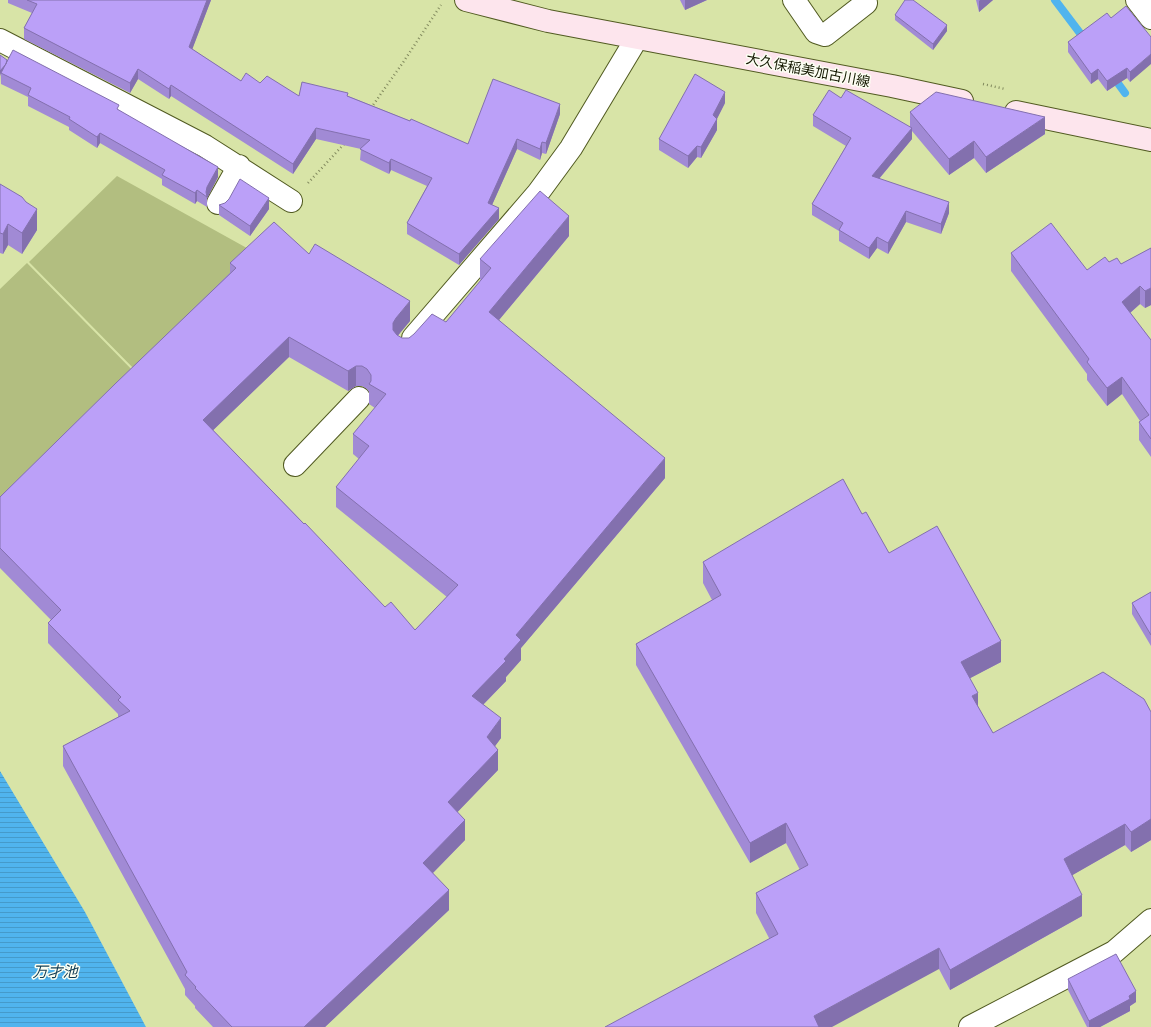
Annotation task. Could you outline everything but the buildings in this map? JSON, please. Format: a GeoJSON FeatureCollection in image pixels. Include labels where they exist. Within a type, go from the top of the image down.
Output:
{"type":"FeatureCollection","features":[{"type":"Feature","properties":{"kind":"main road","name":"大久保稲美加古川線"},"geometry":{"type":"LineString","coordinates":[[466,0],[514,6],[548,21],[884,84],[1151,140]]}},
{"type":"Feature","properties":{"kind":"street"},"geometry":{"type":"LineString","coordinates":[[794,0],[816,32],[825,36],[866,3]]}},
{"type":"Feature","properties":{"kind":"street"},"geometry":{"type":"LineString","coordinates":[[1137,0],[1151,18]]}},
{"type":"Feature","properties":{"kind":"street"},"geometry":{"type":"LineString","coordinates":[[405,346],[538,193],[571,148],[637,38]]}},
{"type":"Feature","properties":{"kind":"street"},"geometry":{"type":"LineString","coordinates":[[0,40],[205,146],[239,166],[291,201]]}},
{"type":"Feature","properties":{"kind":"street"},"geometry":{"type":"LineString","coordinates":[[218,203],[239,166]]}},
{"type":"Feature","properties":{"kind":"street"},"geometry":{"type":"LineString","coordinates":[[295,464],[359,398]]}},
{"type":"Feature","properties":{"kind":"street"},"geometry":{"type":"LineString","coordinates":[[970,1027],[1114,952],[1151,920]]}},
{"type":"Feature","properties":{"kind":"path"},"geometry":{"type":"LineString","coordinates":[[370,110],[444,0]]}},
{"type":"Feature","properties":{"kind":"path"},"geometry":{"type":"LineString","coordinates":[[291,201],[324,167],[348,139]]}},
{"type":"Feature","properties":{"kind":"green space"},"geometry":{"type":"Polygon","coordinates":[[[117,176],[254,252],[140,375],[29,262],[117,176]]]}},
{"type":"Feature","properties":{"kind":"green space"},"geometry":{"type":"Polygon","coordinates":[[[27,263],[139,377],[0,514],[0,289],[27,263]]]}},
{"type":"Feature","properties":{"kind":"water","name":"万才池"},"geometry":{"type":"Polygon","coordinates":[[[0,771],[85,912],[146,1027],[0,1027],[0,771]]]}},
{"type":"Feature","properties":{"kind":"waterway"},"geometry":{"type":"LineString","coordinates":[[1055,0],[1086,41]]}},
{"type":"Feature","properties":{"kind":"waterway"},"geometry":{"type":"LineString","coordinates":[[1112,75],[1125,93]]}}]}
